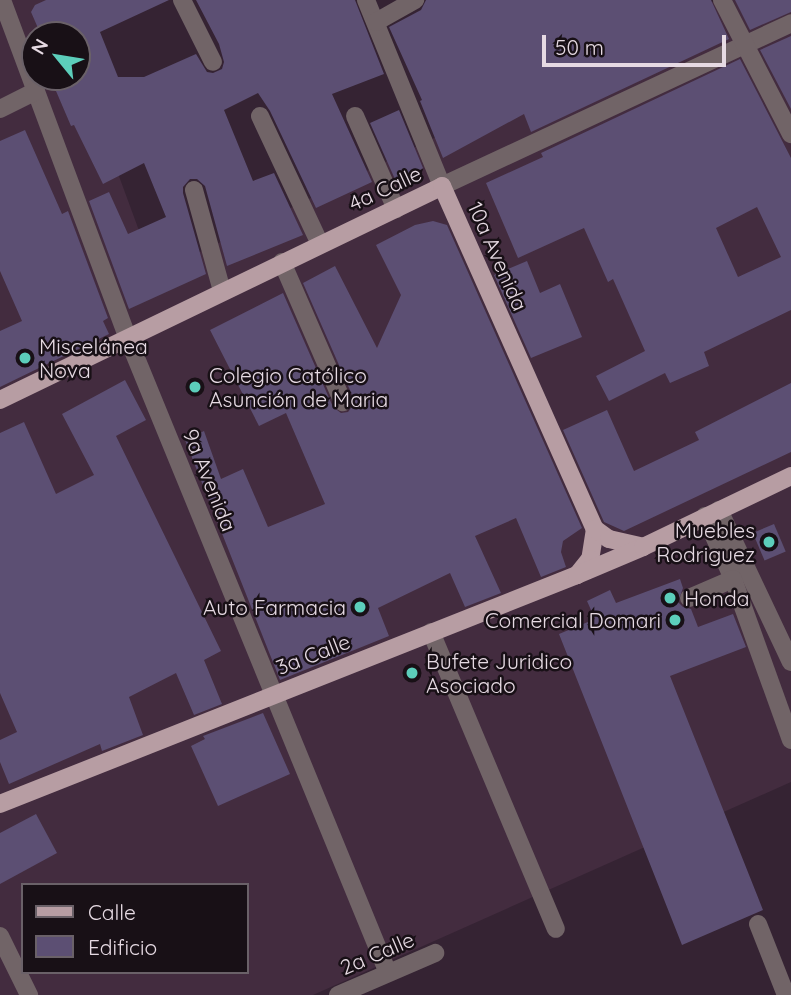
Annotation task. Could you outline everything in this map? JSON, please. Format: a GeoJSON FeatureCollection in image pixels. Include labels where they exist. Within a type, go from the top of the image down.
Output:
{"type":"FeatureCollection","features":[{"type":"Feature","properties":{"kind":"main road","name":"4a Calle"},"geometry":{"type":"LineString","coordinates":[[0,400],[127,336],[442,186]]}},
{"type":"Feature","properties":{"kind":"main road","name":"10a Avenida"},"geometry":{"type":"LineString","coordinates":[[442,186],[595,529]]}},
{"type":"Feature","properties":{"kind":"main road","name":"3a Calle"},"geometry":{"type":"LineString","coordinates":[[0,804],[576,575],[643,547],[791,476]]}},
{"type":"Feature","properties":{"kind":"main road"},"geometry":{"type":"LineString","coordinates":[[576,575],[590,559],[595,529],[609,540],[643,547]]}},
{"type":"Feature","properties":{"kind":"street"},"geometry":{"type":"LineString","coordinates":[[182,0],[213,62]]}},
{"type":"Feature","properties":{"kind":"street","name":"10a Avenida"},"geometry":{"type":"LineString","coordinates":[[366,0],[442,186]]}},
{"type":"Feature","properties":{"kind":"street"},"geometry":{"type":"LineString","coordinates":[[376,22],[415,0]]}},
{"type":"Feature","properties":{"kind":"street"},"geometry":{"type":"LineString","coordinates":[[722,0],[791,134]]}},
{"type":"Feature","properties":{"kind":"street","name":"9a Avenida"},"geometry":{"type":"LineString","coordinates":[[5,3],[21,48]]}},
{"type":"Feature","properties":{"kind":"street","name":"4a Calle"},"geometry":{"type":"LineString","coordinates":[[442,186],[791,23]]}},
{"type":"Feature","properties":{"kind":"street"},"geometry":{"type":"LineString","coordinates":[[0,109],[34,91]]}},
{"type":"Feature","properties":{"kind":"street","name":"9a Avenida"},"geometry":{"type":"LineString","coordinates":[[36,91],[127,336],[388,973]]}},
{"type":"Feature","properties":{"kind":"street"},"geometry":{"type":"LineString","coordinates":[[260,116],[320,244]]}},
{"type":"Feature","properties":{"kind":"street"},"geometry":{"type":"LineString","coordinates":[[355,116],[396,209]]}},
{"type":"Feature","properties":{"kind":"street"},"geometry":{"type":"LineString","coordinates":[[194,190],[222,291]]}},
{"type":"Feature","properties":{"kind":"street"},"geometry":{"type":"LineString","coordinates":[[282,262],[343,402]]}},
{"type":"Feature","properties":{"kind":"street"},"geometry":{"type":"LineString","coordinates":[[712,513],[791,740]]}},
{"type":"Feature","properties":{"kind":"street"},"geometry":{"type":"LineString","coordinates":[[712,513],[791,662]]}},
{"type":"Feature","properties":{"kind":"street"},"geometry":{"type":"LineString","coordinates":[[689,598],[733,579]]}},
{"type":"Feature","properties":{"kind":"street"},"geometry":{"type":"LineString","coordinates":[[431,632],[556,929]]}},
{"type":"Feature","properties":{"kind":"street"},"geometry":{"type":"LineString","coordinates":[[758,924],[786,995]]}},
{"type":"Feature","properties":{"kind":"street"},"geometry":{"type":"LineString","coordinates":[[0,936],[29,995]]}},
{"type":"Feature","properties":{"kind":"street","name":"2a Calle"},"geometry":{"type":"LineString","coordinates":[[338,995],[435,953]]}},
{"type":"Feature","properties":{"kind":"shaded area"},"geometry":{"type":"Polygon","coordinates":[[[0,0],[54,0],[62,21],[21,21],[21,91],[88,91],[155,274],[717,0],[791,0],[791,782],[313,995],[0,995],[0,0]]]}},
{"type":"Feature","properties":{"kind":"building"},"geometry":{"type":"Polygon","coordinates":[[[46,0],[169,0],[100,32],[118,77],[144,77],[196,54],[207,72],[213,73],[222,69],[224,62],[219,44],[196,0],[355,0],[384,74],[332,94],[372,182],[316,208],[270,111],[258,93],[224,110],[253,181],[274,173],[303,235],[227,266],[205,186],[197,179],[190,179],[183,187],[183,193],[206,274],[129,309],[89,201],[109,192],[128,234],[166,217],[144,163],[103,184],[74,125],[71,126],[56,91],[91,91],[91,21],[35,21],[31,12],[35,5],[46,0]]]}},
{"type":"Feature","properties":{"kind":"building"},"geometry":{"type":"Polygon","coordinates":[[[426,0],[711,0],[729,39],[531,132],[524,114],[443,158],[420,101],[422,100],[389,27],[421,10],[426,0]]]}},
{"type":"Feature","properties":{"kind":"building"},"geometry":{"type":"Polygon","coordinates":[[[735,0],[791,0],[791,12],[750,30],[735,0]]]}},
{"type":"Feature","properties":{"kind":"building"},"geometry":{"type":"Polygon","coordinates":[[[791,36],[791,109],[760,50],[791,36]]]}},
{"type":"Feature","properties":{"kind":"building"},"geometry":{"type":"Polygon","coordinates":[[[740,59],[791,158],[791,310],[704,352],[709,366],[670,383],[665,373],[609,401],[596,376],[645,351],[613,279],[608,282],[584,228],[518,258],[486,183],[543,157],[541,153],[740,59]],[[757,207],[716,228],[738,277],[781,257],[757,207]]]}},
{"type":"Feature","properties":{"kind":"building"},"geometry":{"type":"Polygon","coordinates":[[[399,110],[423,168],[420,170],[422,176],[398,186],[370,123],[399,110]]]}},
{"type":"Feature","properties":{"kind":"building"},"geometry":{"type":"Polygon","coordinates":[[[25,130],[62,214],[68,211],[108,318],[103,321],[109,334],[0,387],[0,331],[22,321],[0,271],[0,141],[25,130]]]}},
{"type":"Feature","properties":{"kind":"building"},"geometry":{"type":"Polygon","coordinates":[[[433,221],[447,225],[582,528],[563,541],[561,552],[566,567],[541,577],[516,518],[475,536],[501,593],[465,607],[450,573],[378,608],[389,636],[280,680],[185,440],[204,431],[221,479],[243,469],[268,527],[325,504],[286,413],[259,426],[210,330],[283,293],[333,407],[341,413],[348,412],[354,404],[353,397],[303,283],[335,266],[377,348],[401,295],[376,245],[415,225],[433,221]]]}},
{"type":"Feature","properties":{"kind":"building"},"geometry":{"type":"Polygon","coordinates":[[[527,261],[540,293],[560,284],[582,337],[531,358],[494,275],[527,261]]]}},
{"type":"Feature","properties":{"kind":"building"},"geometry":{"type":"Polygon","coordinates":[[[125,380],[146,420],[116,436],[221,651],[204,660],[222,704],[194,715],[176,673],[129,697],[143,735],[102,751],[100,744],[9,784],[0,762],[0,740],[17,732],[0,693],[0,433],[24,422],[56,494],[94,475],[62,414],[125,380]]]}},
{"type":"Feature","properties":{"kind":"building"},"geometry":{"type":"Polygon","coordinates":[[[791,383],[791,452],[624,531],[604,522],[563,430],[607,410],[634,471],[699,440],[695,432],[791,383]]]}},
{"type":"Feature","properties":{"kind":"building","name":"Muebles Rodriguez"},"geometry":{"type":"Polygon","coordinates":[[[774,524],[786,552],[765,561],[753,533],[774,524]]]}},
{"type":"Feature","properties":{"kind":"building"},"geometry":{"type":"Polygon","coordinates":[[[680,579],[683,588],[678,602],[691,609],[698,627],[733,614],[746,647],[670,676],[763,910],[682,945],[559,634],[595,619],[587,601],[610,590],[616,603],[680,579]]]}},
{"type":"Feature","properties":{"kind":"building"},"geometry":{"type":"Polygon","coordinates":[[[263,713],[290,774],[218,806],[191,746],[205,739],[203,736],[263,713]]]}},
{"type":"Feature","properties":{"kind":"building"},"geometry":{"type":"Polygon","coordinates":[[[36,814],[57,853],[0,884],[0,833],[36,814]]]}},
{"type":"Feature","properties":{"kind":"place","name":"Miscelánea Nova"},"geometry":{"type":"Point","coordinates":[25,358]}},
{"type":"Feature","properties":{"kind":"place","name":"Colegio Católico Asunción de Maria"},"geometry":{"type":"Point","coordinates":[195,387]}},
{"type":"Feature","properties":{"kind":"place","name":"Muebles Rodriguez"},"geometry":{"type":"Point","coordinates":[769,542]}},
{"type":"Feature","properties":{"kind":"place","name":"Honda"},"geometry":{"type":"Point","coordinates":[670,598]}},
{"type":"Feature","properties":{"kind":"place","name":"Auto Farmacia"},"geometry":{"type":"Point","coordinates":[360,607]}},
{"type":"Feature","properties":{"kind":"place","name":"Comercial Domari"},"geometry":{"type":"Point","coordinates":[675,620]}},
{"type":"Feature","properties":{"kind":"place","name":"Bufete Juridico Asociado"},"geometry":{"type":"Point","coordinates":[412,673]}}]}
